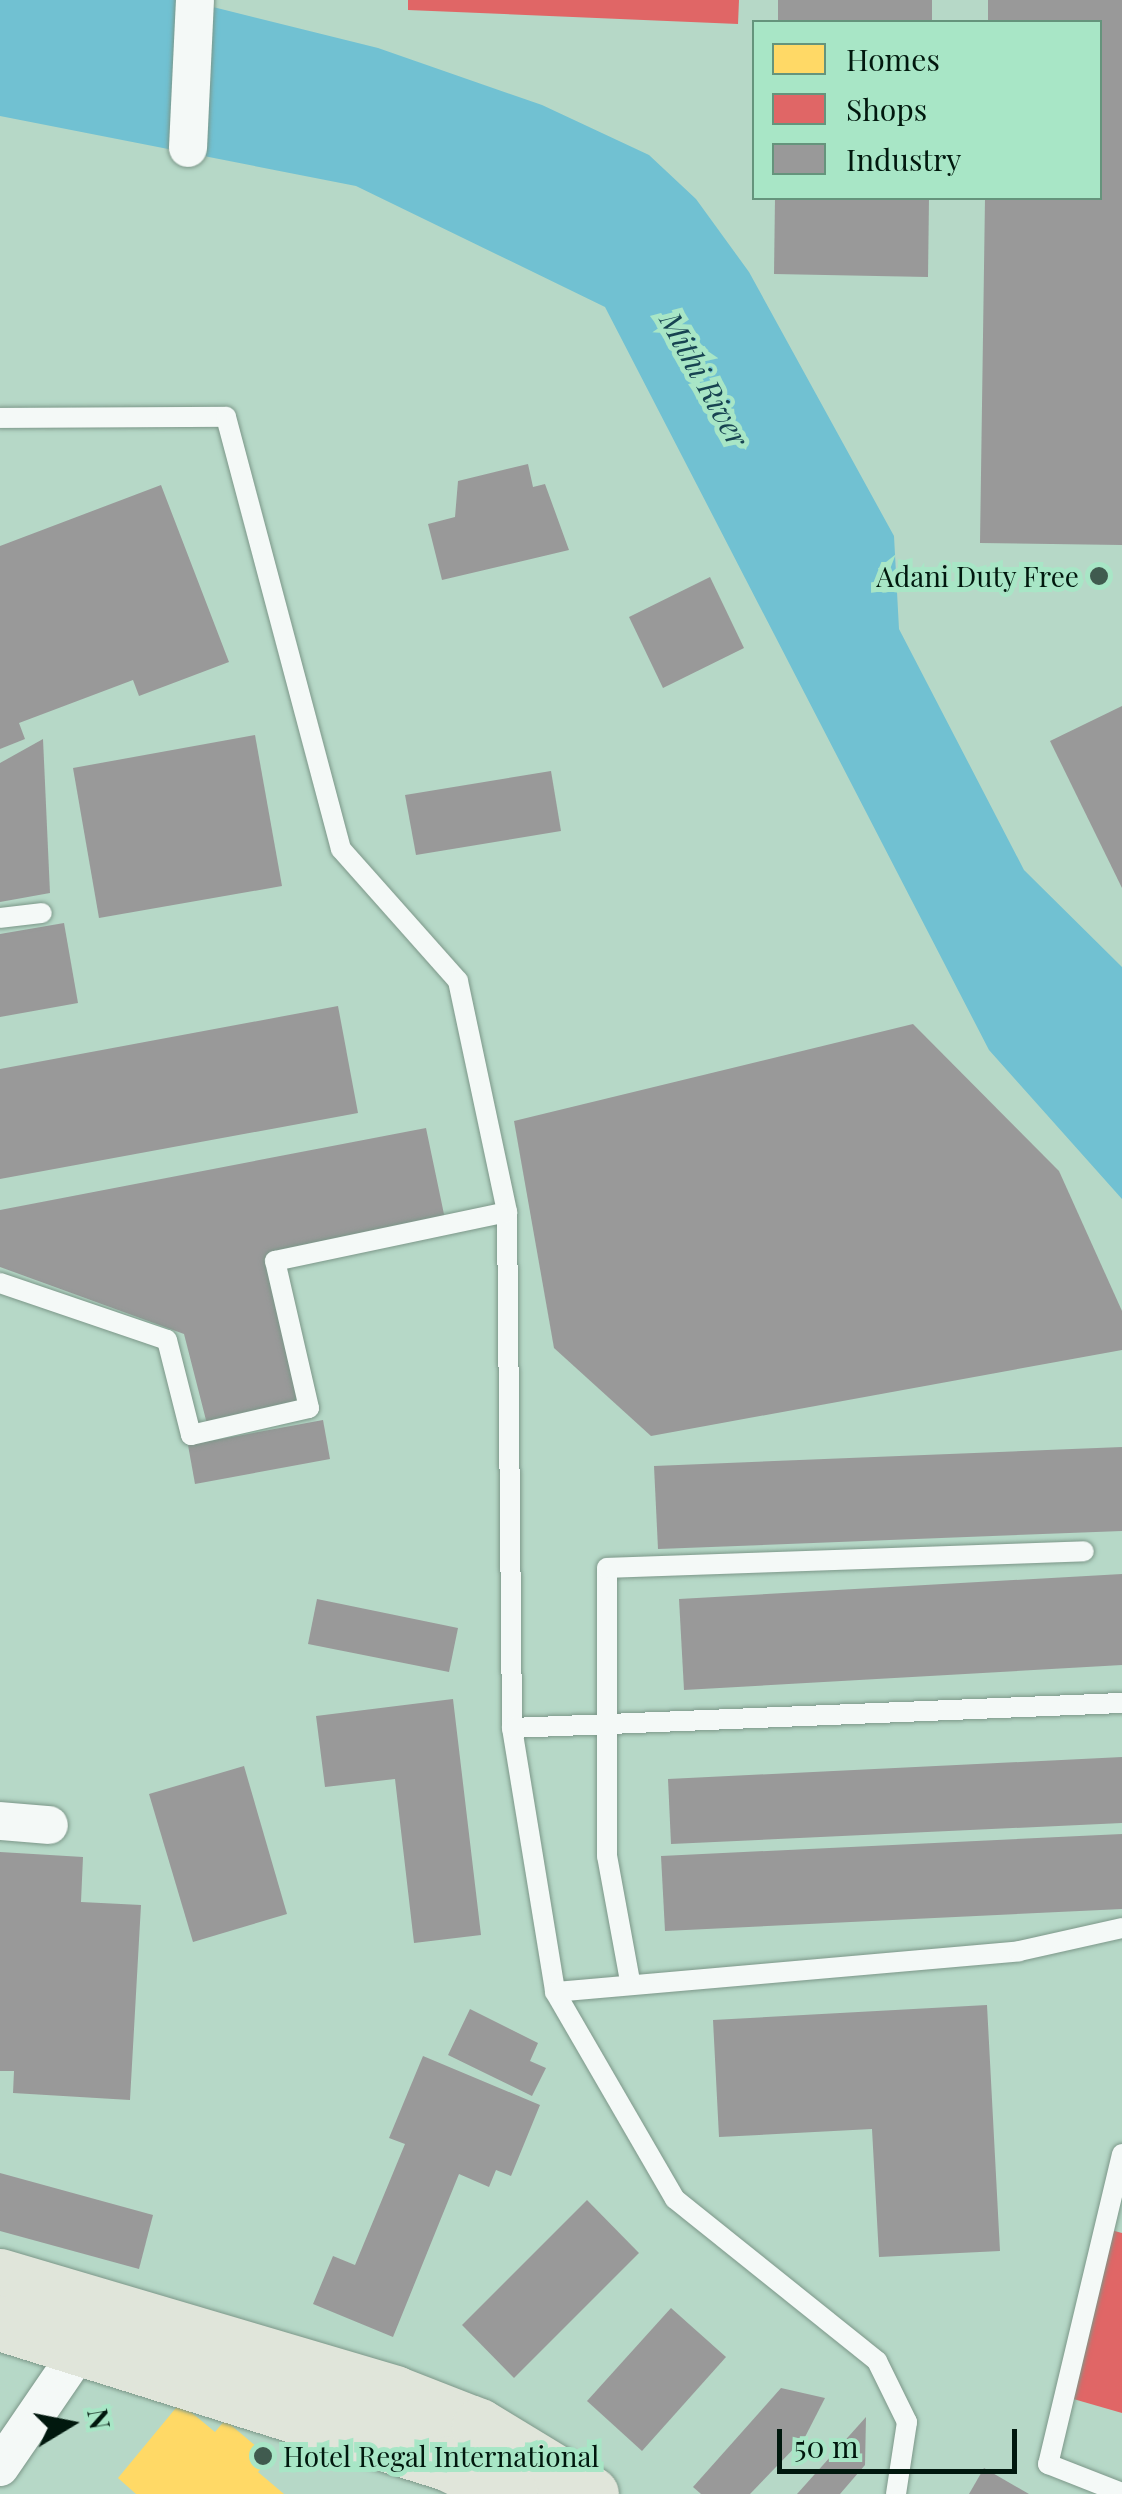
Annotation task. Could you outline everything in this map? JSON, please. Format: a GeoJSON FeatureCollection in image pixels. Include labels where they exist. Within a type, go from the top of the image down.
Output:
{"type":"FeatureCollection","features":[{"type":"Feature","properties":{"kind":"main road"},"geometry":{"type":"LineString","coordinates":[[0,2276],[98,2323],[451,2461],[510,2494]]}},
{"type":"Feature","properties":{"kind":"main road"},"geometry":{"type":"LineString","coordinates":[[0,2322],[98,2323]]}},
{"type":"Feature","properties":{"kind":"main road"},"geometry":{"type":"LineString","coordinates":[[451,2461],[590,2494]]}},
{"type":"Feature","properties":{"kind":"street"},"geometry":{"type":"LineString","coordinates":[[188,148],[195,0]]}},
{"type":"Feature","properties":{"kind":"street"},"geometry":{"type":"LineString","coordinates":[[0,1820],[49,1825]]}},
{"type":"Feature","properties":{"kind":"street"},"geometry":{"type":"LineString","coordinates":[[0,2467],[98,2323]]}},
{"type":"Feature","properties":{"kind":"lane"},"geometry":{"type":"LineString","coordinates":[[0,418],[226,417],[341,849],[458,981],[507,1212],[512,1728],[555,1992],[675,2200],[877,2361],[907,2422],[896,2494]]}},
{"type":"Feature","properties":{"kind":"lane"},"geometry":{"type":"LineString","coordinates":[[0,918],[42,913]]}},
{"type":"Feature","properties":{"kind":"lane"},"geometry":{"type":"LineString","coordinates":[[0,1283],[167,1340],[191,1435],[309,1408],[275,1261],[507,1212]]}},
{"type":"Feature","properties":{"kind":"lane"},"geometry":{"type":"LineString","coordinates":[[630,1982],[606,1856],[610,1719],[607,1568],[1084,1552]]}},
{"type":"Feature","properties":{"kind":"lane"},"geometry":{"type":"LineString","coordinates":[[512,1728],[610,1719],[1122,1702]]}},
{"type":"Feature","properties":{"kind":"lane"},"geometry":{"type":"LineString","coordinates":[[555,1992],[630,1982],[1019,1951],[1122,1928]]}},
{"type":"Feature","properties":{"kind":"lane"},"geometry":{"type":"LineString","coordinates":[[1122,2154],[1048,2464],[1122,2493]]}},
{"type":"Feature","properties":{"kind":"water","name":"Mithi River"},"geometry":{"type":"Polygon","coordinates":[[[0,0],[185,0],[378,48],[542,105],[649,155],[696,199],[749,272],[894,536],[899,629],[1024,870],[1122,967],[1122,1199],[989,1050],[605,307],[356,186],[0,116],[0,0]]]}},
{"type":"Feature","properties":{"kind":"building: Homes"},"geometry":{"type":"Polygon","coordinates":[[[180,2403],[215,2432],[225,2420],[270,2458],[258,2472],[284,2494],[136,2494],[118,2478],[180,2403]]]}},
{"type":"Feature","properties":{"kind":"building: Shops"},"geometry":{"type":"Polygon","coordinates":[[[408,0],[739,0],[738,24],[408,10],[408,0]]]}},
{"type":"Feature","properties":{"kind":"building: Shops"},"geometry":{"type":"Polygon","coordinates":[[[1111,2230],[1122,2233],[1122,2413],[1063,2396],[1111,2230]]]}},
{"type":"Feature","properties":{"kind":"building: Industry"},"geometry":{"type":"Polygon","coordinates":[[[778,0],[932,0],[932,20],[778,20],[778,0]]]}},
{"type":"Feature","properties":{"kind":"building: Industry"},"geometry":{"type":"Polygon","coordinates":[[[988,0],[1122,0],[1122,545],[980,543],[985,200],[1102,200],[1102,20],[988,20],[988,0]]]}},
{"type":"Feature","properties":{"kind":"building: Industry"},"geometry":{"type":"Polygon","coordinates":[[[775,200],[929,200],[928,277],[774,274],[775,200]]]}},
{"type":"Feature","properties":{"kind":"building: Industry"},"geometry":{"type":"Polygon","coordinates":[[[528,464],[533,487],[545,484],[569,550],[442,580],[428,524],[455,517],[458,481],[528,464]]]}},
{"type":"Feature","properties":{"kind":"building: Industry"},"geometry":{"type":"Polygon","coordinates":[[[161,485],[229,662],[139,696],[133,680],[19,723],[25,739],[0,749],[0,546],[161,485]]]}},
{"type":"Feature","properties":{"kind":"building: Industry"},"geometry":{"type":"Polygon","coordinates":[[[710,577],[744,648],[663,688],[629,617],[710,577]]]}},
{"type":"Feature","properties":{"kind":"building: Industry"},"geometry":{"type":"Polygon","coordinates":[[[1122,706],[1122,888],[1050,741],[1122,706]]]}},
{"type":"Feature","properties":{"kind":"building: Industry"},"geometry":{"type":"Polygon","coordinates":[[[255,735],[282,886],[99,918],[73,768],[255,735]]]}},
{"type":"Feature","properties":{"kind":"building: Industry"},"geometry":{"type":"Polygon","coordinates":[[[43,739],[50,893],[0,902],[0,763],[43,739]]]}},
{"type":"Feature","properties":{"kind":"building: Industry"},"geometry":{"type":"Polygon","coordinates":[[[551,771],[561,831],[416,855],[405,795],[551,771]]]}},
{"type":"Feature","properties":{"kind":"building: Industry"},"geometry":{"type":"Polygon","coordinates":[[[64,923],[78,1003],[0,1017],[0,934],[64,923]]]}},
{"type":"Feature","properties":{"kind":"building: Industry"},"geometry":{"type":"Polygon","coordinates":[[[338,1006],[358,1113],[0,1179],[0,1069],[338,1006]]]}},
{"type":"Feature","properties":{"kind":"building: Industry"},"geometry":{"type":"Polygon","coordinates":[[[913,1024],[1059,1171],[1122,1311],[1122,1350],[651,1436],[554,1348],[514,1121],[913,1024]]]}},
{"type":"Feature","properties":{"kind":"building: Industry"},"geometry":{"type":"Polygon","coordinates":[[[426,1128],[445,1219],[269,1260],[299,1405],[207,1424],[184,1334],[0,1267],[0,1210],[426,1128]]]}},
{"type":"Feature","properties":{"kind":"building: Industry"},"geometry":{"type":"Polygon","coordinates":[[[323,1420],[330,1459],[195,1484],[188,1445],[323,1420]]]}},
{"type":"Feature","properties":{"kind":"building: Industry"},"geometry":{"type":"Polygon","coordinates":[[[1122,1447],[1122,1531],[658,1549],[654,1466],[1122,1447]]]}},
{"type":"Feature","properties":{"kind":"building: Industry"},"geometry":{"type":"Polygon","coordinates":[[[1122,1574],[1122,1665],[684,1690],[679,1599],[1122,1574]]]}},
{"type":"Feature","properties":{"kind":"building: Industry"},"geometry":{"type":"Polygon","coordinates":[[[317,1599],[458,1628],[449,1672],[308,1644],[317,1599]]]}},
{"type":"Feature","properties":{"kind":"building: Industry"},"geometry":{"type":"Polygon","coordinates":[[[453,1699],[481,1935],[414,1943],[395,1779],[325,1787],[316,1716],[453,1699]]]}},
{"type":"Feature","properties":{"kind":"building: Industry"},"geometry":{"type":"Polygon","coordinates":[[[1122,1757],[1122,1823],[671,1844],[668,1779],[1122,1757]]]}},
{"type":"Feature","properties":{"kind":"building: Industry"},"geometry":{"type":"Polygon","coordinates":[[[244,1766],[287,1914],[193,1942],[149,1794],[244,1766]]]}},
{"type":"Feature","properties":{"kind":"building: Industry"},"geometry":{"type":"Polygon","coordinates":[[[1122,1834],[1122,1909],[665,1931],[661,1856],[1122,1834]]]}},
{"type":"Feature","properties":{"kind":"building: Industry"},"geometry":{"type":"Polygon","coordinates":[[[0,1852],[83,1857],[81,1902],[141,1905],[130,2100],[13,2093],[14,2071],[0,2071],[0,1852]]]}},
{"type":"Feature","properties":{"kind":"building: Industry"},"geometry":{"type":"Polygon","coordinates":[[[987,2005],[1000,2251],[879,2257],[872,2129],[719,2137],[713,2020],[987,2005]]]}},
{"type":"Feature","properties":{"kind":"building: Industry"},"geometry":{"type":"Polygon","coordinates":[[[470,2009],[538,2043],[530,2061],[546,2068],[532,2096],[448,2055],[470,2009]]]}},
{"type":"Feature","properties":{"kind":"building: Industry"},"geometry":{"type":"Polygon","coordinates":[[[423,2056],[540,2105],[511,2176],[496,2170],[489,2187],[459,2174],[393,2337],[313,2304],[333,2256],[355,2265],[405,2144],[389,2138],[423,2056]]]}},
{"type":"Feature","properties":{"kind":"building: Industry"},"geometry":{"type":"Polygon","coordinates":[[[0,2173],[153,2215],[139,2269],[0,2231],[0,2173]]]}},
{"type":"Feature","properties":{"kind":"building: Industry"},"geometry":{"type":"Polygon","coordinates":[[[587,2200],[639,2253],[514,2378],[462,2325],[587,2200]]]}},
{"type":"Feature","properties":{"kind":"building: Industry"},"geometry":{"type":"Polygon","coordinates":[[[671,2308],[726,2357],[642,2451],[587,2401],[671,2308]]]}},
{"type":"Feature","properties":{"kind":"building: Industry"},"geometry":{"type":"Polygon","coordinates":[[[781,2388],[825,2398],[805,2437],[750,2494],[701,2494],[693,2487],[781,2388]]]}},
{"type":"Feature","properties":{"kind":"building: Industry"},"geometry":{"type":"Polygon","coordinates":[[[866,2417],[865,2465],[840,2494],[797,2494],[866,2417]]]}},
{"type":"Feature","properties":{"kind":"building: Industry"},"geometry":{"type":"Polygon","coordinates":[[[984,2468],[1029,2494],[969,2494],[984,2468]]]}},
{"type":"Feature","properties":{"kind":"place","name":"Adani Duty Free"},"geometry":{"type":"Point","coordinates":[1099,576]}},
{"type":"Feature","properties":{"kind":"place","name":"Hotel Regal International"},"geometry":{"type":"Point","coordinates":[263,2456]}}]}
